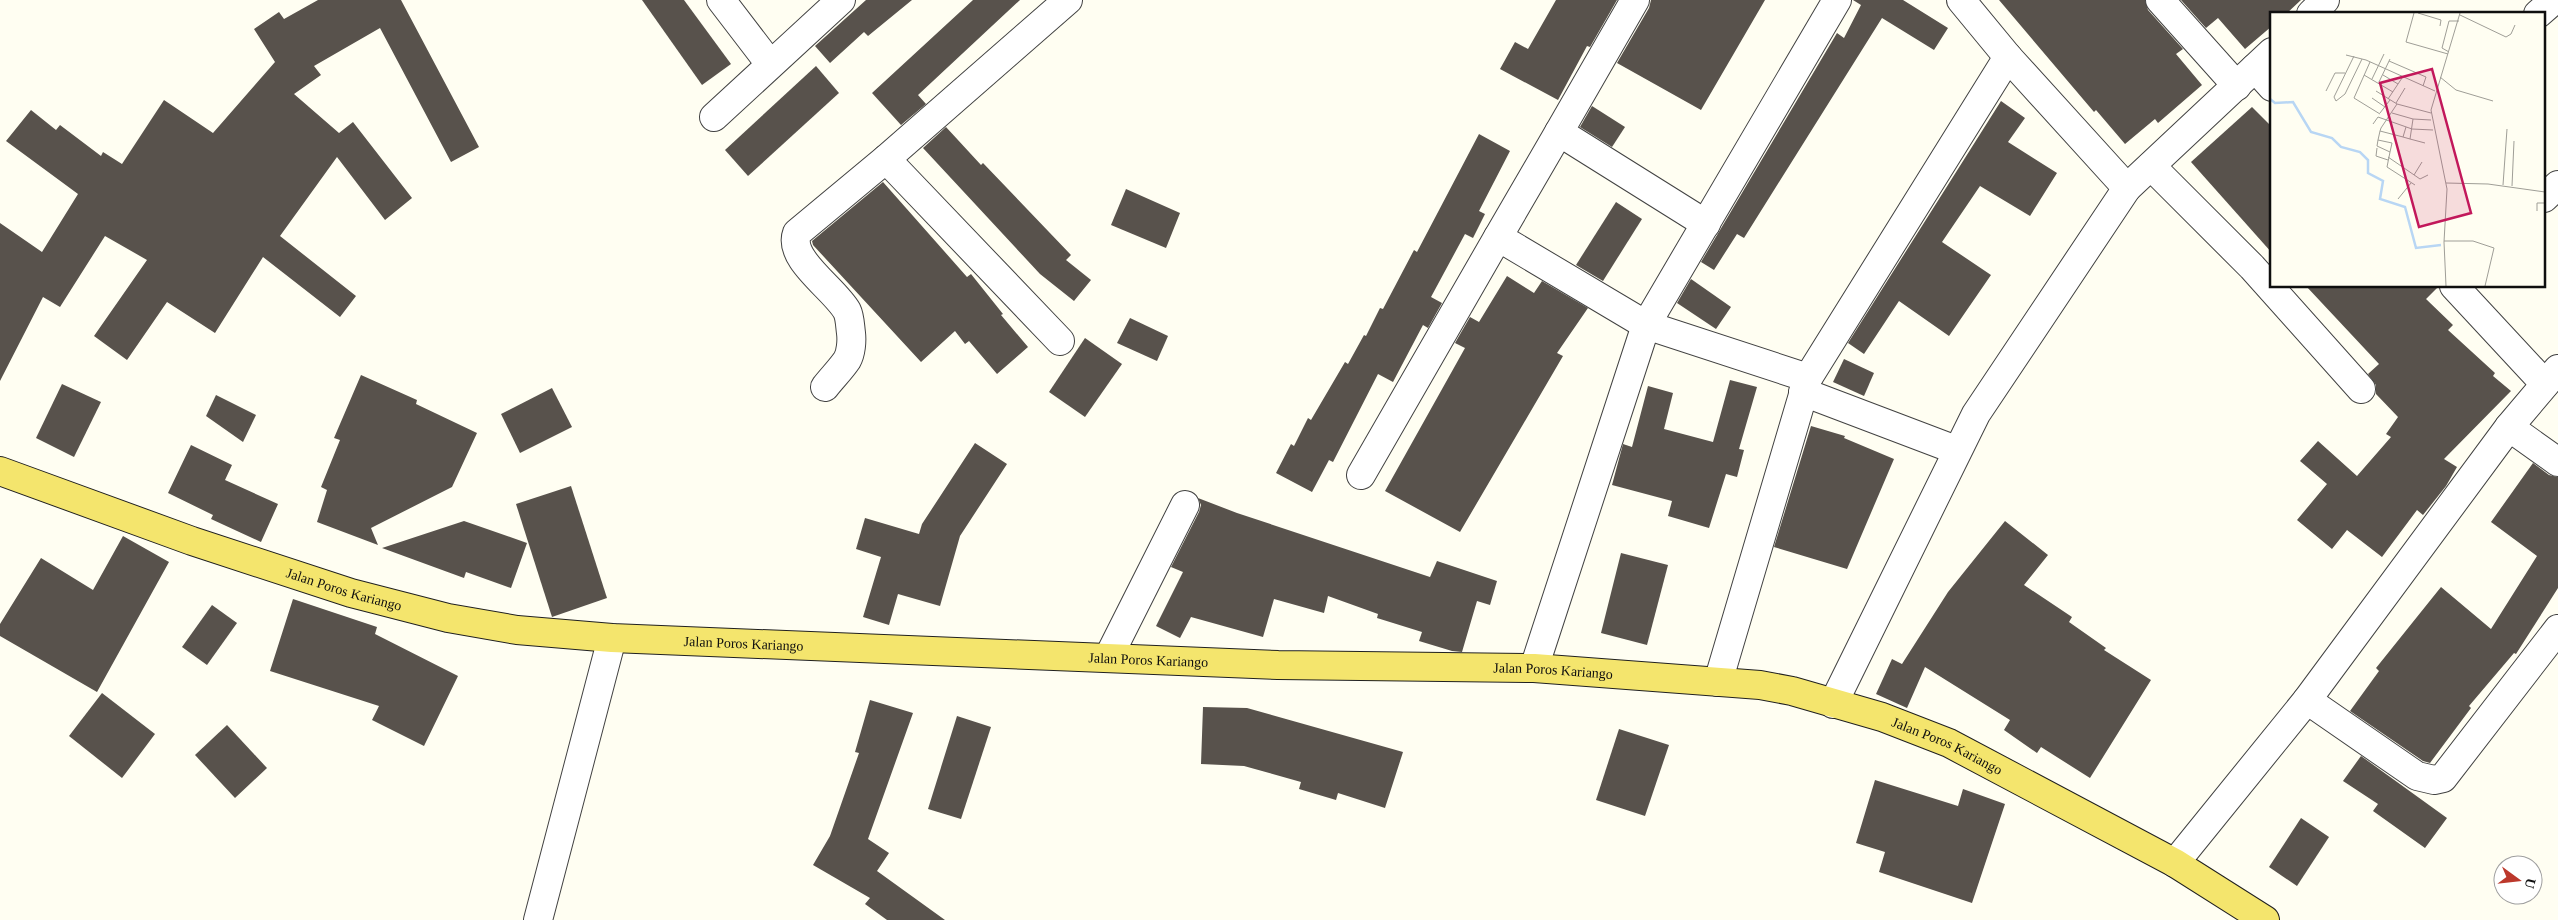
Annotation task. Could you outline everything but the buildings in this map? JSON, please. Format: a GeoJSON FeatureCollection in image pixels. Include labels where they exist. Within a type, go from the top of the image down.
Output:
{"type":"FeatureCollection","features":[{"type":"Feature","properties":{"kind":"main road","name":"Jalan Poros Kariango"},"geometry":{"type":"LineString","coordinates":[[0,471],[192,541],[351,593],[448,618],[517,630],[612,638],[1278,665],[1534,668],[1718,682],[1784,690],[1882,717],[1949,743],[2175,863],[2264,920]]}},
{"type":"Feature","properties":{"kind":"street"},"geometry":{"type":"LineString","coordinates":[[721,0],[770,64]]}},
{"type":"Feature","properties":{"kind":"street"},"geometry":{"type":"LineString","coordinates":[[714,117],[841,0]]}},
{"type":"Feature","properties":{"kind":"street"},"geometry":{"type":"LineString","coordinates":[[825,387],[848,358],[852,340],[850,325],[847,312],[830,289],[810,271],[795,247],[797,233],[886,159],[1068,0]]}},
{"type":"Feature","properties":{"kind":"street"},"geometry":{"type":"LineString","coordinates":[[1360,475],[1635,0]]}},
{"type":"Feature","properties":{"kind":"street"},"geometry":{"type":"LineString","coordinates":[[1534,668],[1646,325],[1838,0]]}},
{"type":"Feature","properties":{"kind":"street"},"geometry":{"type":"LineString","coordinates":[[1961,0],[2008,57],[2127,188]]}},
{"type":"Feature","properties":{"kind":"street"},"geometry":{"type":"LineString","coordinates":[[1833,704],[1948,473],[1956,450],[1976,414],[2127,188],[2259,73],[2160,0]]}},
{"type":"Feature","properties":{"kind":"street"},"geometry":{"type":"LineString","coordinates":[[2313,12],[2325,0]]}},
{"type":"Feature","properties":{"kind":"street"},"geometry":{"type":"LineString","coordinates":[[2540,12],[2554,0]]}},
{"type":"Feature","properties":{"kind":"street"},"geometry":{"type":"LineString","coordinates":[[1718,682],[1805,385],[2008,57]]}},
{"type":"Feature","properties":{"kind":"street"},"geometry":{"type":"LineString","coordinates":[[1559,132],[1706,224]]}},
{"type":"Feature","properties":{"kind":"street"},"geometry":{"type":"LineString","coordinates":[[886,159],[1060,341]]}},
{"type":"Feature","properties":{"kind":"street"},"geometry":{"type":"LineString","coordinates":[[2151,166],[2270,287]]}},
{"type":"Feature","properties":{"kind":"street"},"geometry":{"type":"LineString","coordinates":[[2546,196],[2558,185]]}},
{"type":"Feature","properties":{"kind":"street"},"geometry":{"type":"LineString","coordinates":[[1498,237],[1646,325],[1805,385],[1956,450]]}},
{"type":"Feature","properties":{"kind":"street"},"geometry":{"type":"LineString","coordinates":[[2271,288],[2361,389]]}},
{"type":"Feature","properties":{"kind":"street"},"geometry":{"type":"LineString","coordinates":[[2175,863],[2307,700],[2509,428],[2551,377],[2456,288]]}},
{"type":"Feature","properties":{"kind":"street"},"geometry":{"type":"LineString","coordinates":[[2509,428],[2558,462]]}},
{"type":"Feature","properties":{"kind":"street"},"geometry":{"type":"LineString","coordinates":[[1108,658],[1185,505]]}},
{"type":"Feature","properties":{"kind":"street"},"geometry":{"type":"LineString","coordinates":[[2307,700],[2416,776],[2434,780],[2443,778],[2558,629]]}},
{"type":"Feature","properties":{"kind":"street"},"geometry":{"type":"LineString","coordinates":[[538,920],[612,638]]}}]}
